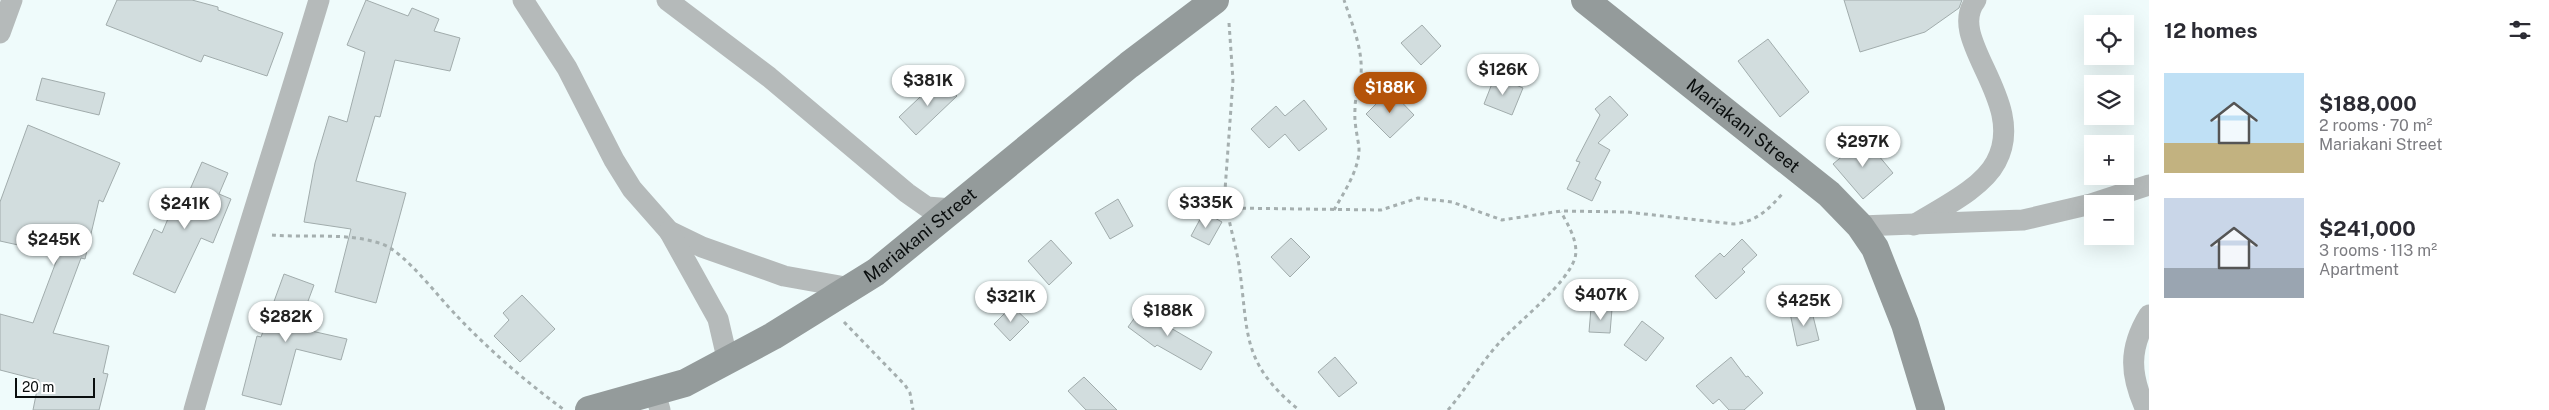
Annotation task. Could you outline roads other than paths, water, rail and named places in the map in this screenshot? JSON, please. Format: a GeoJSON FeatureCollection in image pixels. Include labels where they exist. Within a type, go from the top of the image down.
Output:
{"type":"FeatureCollection","features":[{"type":"Feature","properties":{"kind":"street"},"geometry":{"type":"LineString","coordinates":[[0,33],[12,0]]}},
{"type":"Feature","properties":{"kind":"street"},"geometry":{"type":"LineString","coordinates":[[194,410],[224,304],[249,233],[319,0]]}},
{"type":"Feature","properties":{"kind":"street"},"geometry":{"type":"LineString","coordinates":[[524,0],[567,68],[614,160],[632,189],[669,231],[718,319],[728,362]]}},
{"type":"Feature","properties":{"kind":"street"},"geometry":{"type":"LineString","coordinates":[[667,0],[769,77],[907,193],[928,207],[952,209]]}},
{"type":"Feature","properties":{"kind":"street","name":"Mariakani Street"},"geometry":{"type":"LineString","coordinates":[[1585,0],[1830,194],[1860,226],[1875,248],[1892,287],[1930,410]]}},
{"type":"Feature","properties":{"kind":"street"},"geometry":{"type":"LineString","coordinates":[[1913,225],[1980,183],[1996,163],[2004,140],[2003,113],[1992,80],[1973,44],[1968,24],[1971,7],[1976,0]]}},
{"type":"Feature","properties":{"kind":"street","name":"Mariakani Street"},"geometry":{"type":"LineString","coordinates":[[589,410],[657,401],[686,383],[728,362],[826,304],[876,272],[1129,65],[1222,9]]}},
{"type":"Feature","properties":{"kind":"street"},"geometry":{"type":"LineString","coordinates":[[1860,226],[2023,220],[2091,204],[2149,185]]}},
{"type":"Feature","properties":{"kind":"street"},"geometry":{"type":"LineString","coordinates":[[669,231],[702,247],[784,276],[851,288]]}},
{"type":"Feature","properties":{"kind":"street"},"geometry":{"type":"LineString","coordinates":[[2146,410],[2133,378],[2138,339],[2141,328],[2149,315]]}}]}
